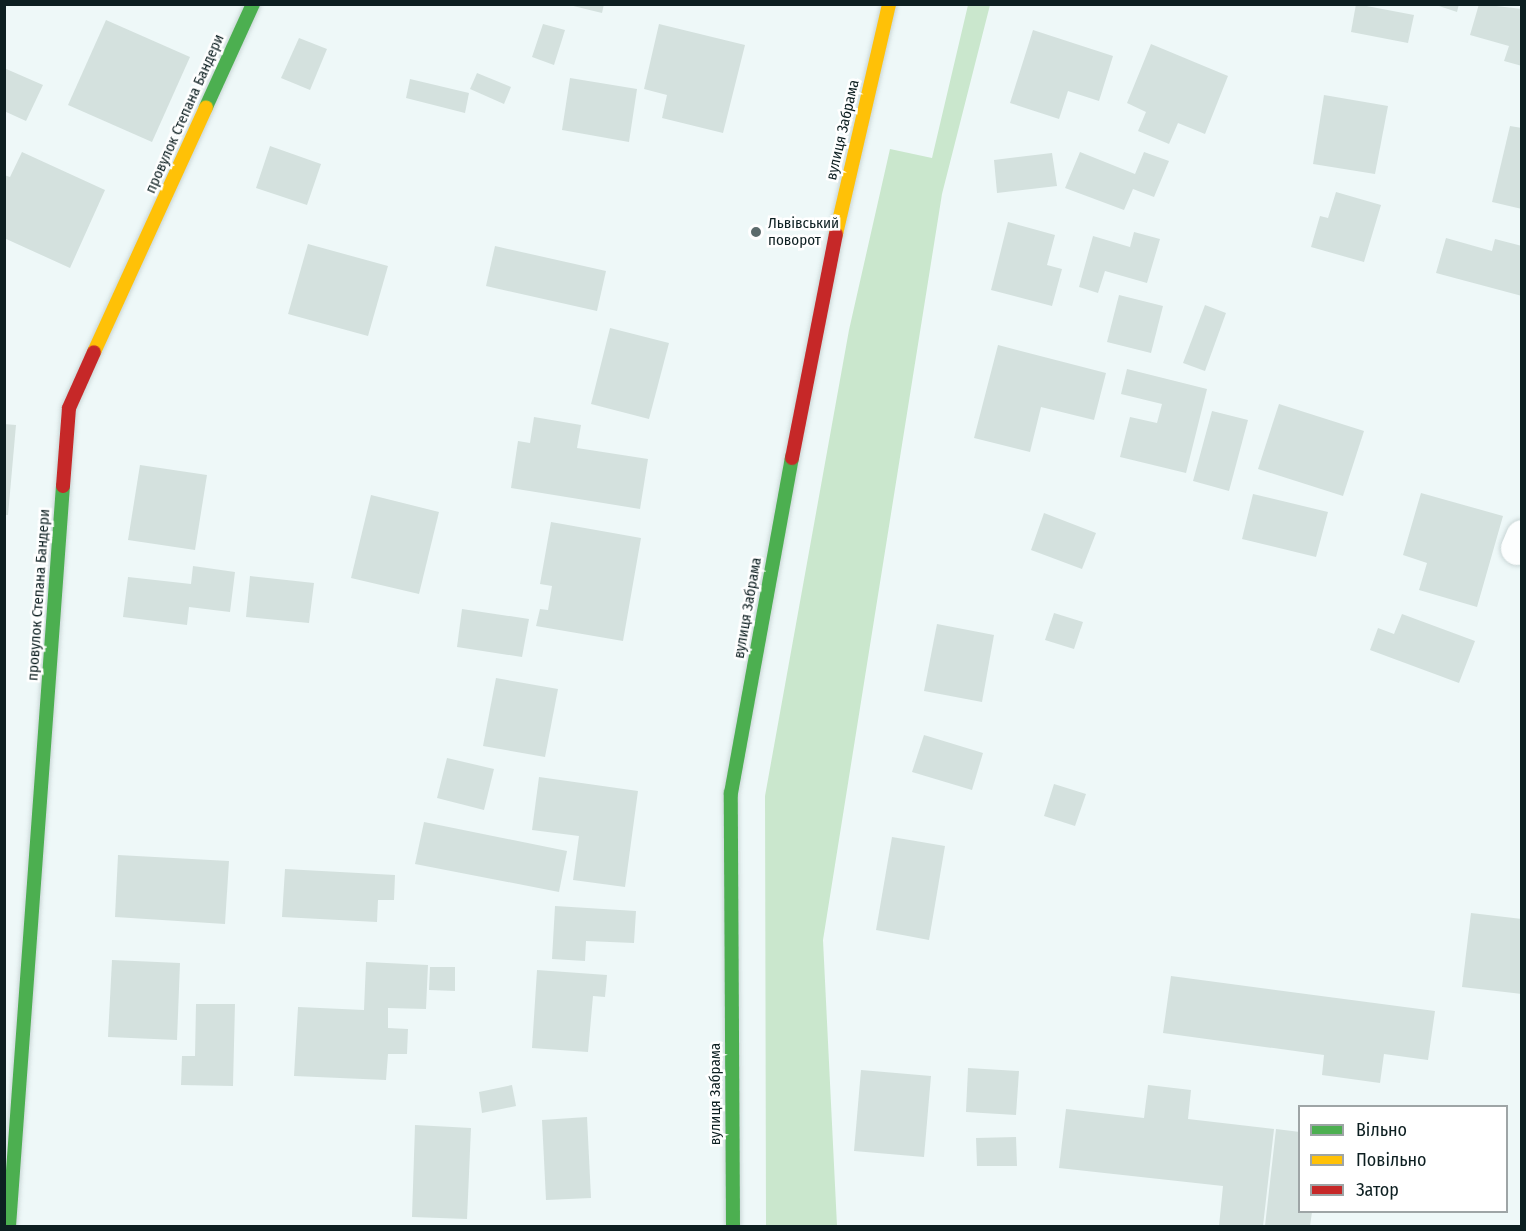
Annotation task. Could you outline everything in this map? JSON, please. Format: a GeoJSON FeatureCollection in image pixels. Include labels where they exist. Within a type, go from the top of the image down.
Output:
{"type":"FeatureCollection","features":[{"type":"Feature","properties":{"kind":"street","name":"провулок Степана Бандери"},"geometry":{"type":"LineString","coordinates":[[9,1227],[69,408],[253,4]]}},
{"type":"Feature","properties":{"kind":"street","name":"вулиця Забрама"},"geometry":{"type":"LineString","coordinates":[[733,1227],[731,793],[816,323],[889,4]]}},
{"type":"Feature","properties":{"kind":"green space"},"geometry":{"type":"Polygon","coordinates":[[[968,5],[990,5],[942,194],[823,940],[837,1226],[766,1226],[765,796],[849,330],[890,149],[932,158],[968,5]]]}},
{"type":"Feature","properties":{"kind":"building"},"geometry":{"type":"Polygon","coordinates":[[[565,4],[604,4],[602,13],[565,4]]]}},
{"type":"Feature","properties":{"kind":"building"},"geometry":{"type":"Polygon","coordinates":[[[1356,4],[1414,15],[1408,43],[1351,32],[1356,4]]]}},
{"type":"Feature","properties":{"kind":"building"},"geometry":{"type":"Polygon","coordinates":[[[1433,4],[1459,4],[1457,12],[1433,4]]]}},
{"type":"Feature","properties":{"kind":"building"},"geometry":{"type":"Polygon","coordinates":[[[1479,4],[1522,9],[1522,66],[1504,61],[1509,46],[1470,35],[1479,4]]]}},
{"type":"Feature","properties":{"kind":"building"},"geometry":{"type":"Polygon","coordinates":[[[106,20],[190,57],[152,142],[68,105],[106,20]]]}},
{"type":"Feature","properties":{"kind":"building"},"geometry":{"type":"Polygon","coordinates":[[[543,24],[565,30],[554,65],[532,57],[543,24]]]}},
{"type":"Feature","properties":{"kind":"building"},"geometry":{"type":"Polygon","coordinates":[[[659,24],[745,45],[723,133],[662,118],[667,95],[644,89],[659,24]]]}},
{"type":"Feature","properties":{"kind":"building"},"geometry":{"type":"Polygon","coordinates":[[[1033,30],[1113,56],[1099,101],[1068,91],[1059,119],[1010,103],[1033,30]]]}},
{"type":"Feature","properties":{"kind":"building"},"geometry":{"type":"Polygon","coordinates":[[[299,38],[327,49],[310,90],[281,78],[299,38]]]}},
{"type":"Feature","properties":{"kind":"building"},"geometry":{"type":"Polygon","coordinates":[[[1151,44],[1228,76],[1205,134],[1178,123],[1169,144],[1138,131],[1146,112],[1127,103],[1151,44]]]}},
{"type":"Feature","properties":{"kind":"building"},"geometry":{"type":"Polygon","coordinates":[[[4,68],[43,85],[26,121],[4,111],[4,68]]]}},
{"type":"Feature","properties":{"kind":"building"},"geometry":{"type":"Polygon","coordinates":[[[477,73],[511,87],[504,104],[470,89],[477,73]]]}},
{"type":"Feature","properties":{"kind":"building"},"geometry":{"type":"Polygon","coordinates":[[[570,78],[637,89],[629,142],[562,130],[570,78]]]}},
{"type":"Feature","properties":{"kind":"building"},"geometry":{"type":"Polygon","coordinates":[[[410,79],[469,93],[465,113],[406,98],[410,79]]]}},
{"type":"Feature","properties":{"kind":"building"},"geometry":{"type":"Polygon","coordinates":[[[1324,95],[1388,106],[1375,174],[1313,164],[1324,95]]]}},
{"type":"Feature","properties":{"kind":"building"},"geometry":{"type":"Polygon","coordinates":[[[1510,126],[1522,128],[1522,209],[1492,202],[1510,126]]]}},
{"type":"Feature","properties":{"kind":"building"},"geometry":{"type":"Polygon","coordinates":[[[270,146],[321,164],[307,205],[256,188],[270,146]]]}},
{"type":"Feature","properties":{"kind":"building"},"geometry":{"type":"Polygon","coordinates":[[[22,152],[105,190],[70,268],[4,238],[4,175],[10,177],[22,152]]]}},
{"type":"Feature","properties":{"kind":"building"},"geometry":{"type":"Polygon","coordinates":[[[1080,152],[1135,174],[1144,152],[1169,161],[1154,197],[1133,189],[1124,210],[1065,188],[1080,152]]]}},
{"type":"Feature","properties":{"kind":"building"},"geometry":{"type":"Polygon","coordinates":[[[1052,153],[1057,186],[997,193],[994,160],[1052,153]]]}},
{"type":"Feature","properties":{"kind":"building"},"geometry":{"type":"Polygon","coordinates":[[[1336,192],[1381,205],[1364,262],[1311,247],[1320,216],[1328,218],[1336,192]]]}},
{"type":"Feature","properties":{"kind":"building"},"geometry":{"type":"Polygon","coordinates":[[[1008,222],[1055,235],[1047,265],[1062,269],[1052,306],[991,290],[1008,222]]]}},
{"type":"Feature","properties":{"kind":"building"},"geometry":{"type":"Polygon","coordinates":[[[1134,232],[1160,239],[1147,283],[1105,271],[1098,293],[1079,287],[1093,236],[1130,247],[1134,232]]]}},
{"type":"Feature","properties":{"kind":"building"},"geometry":{"type":"Polygon","coordinates":[[[1446,238],[1492,251],[1495,239],[1522,246],[1522,296],[1436,273],[1446,238]]]}},
{"type":"Feature","properties":{"kind":"building"},"geometry":{"type":"Polygon","coordinates":[[[308,244],[388,266],[368,336],[288,314],[308,244]]]}},
{"type":"Feature","properties":{"kind":"building"},"geometry":{"type":"Polygon","coordinates":[[[495,246],[606,271],[597,311],[486,286],[495,246]]]}},
{"type":"Feature","properties":{"kind":"building"},"geometry":{"type":"Polygon","coordinates":[[[1119,295],[1163,306],[1151,353],[1107,342],[1119,295]]]}},
{"type":"Feature","properties":{"kind":"building"},"geometry":{"type":"Polygon","coordinates":[[[1205,305],[1226,313],[1205,371],[1183,363],[1205,305]]]}},
{"type":"Feature","properties":{"kind":"building"},"geometry":{"type":"Polygon","coordinates":[[[610,328],[669,343],[649,419],[591,404],[610,328]]]}},
{"type":"Feature","properties":{"kind":"building"},"geometry":{"type":"Polygon","coordinates":[[[998,345],[1106,373],[1094,420],[1041,407],[1030,452],[974,438],[998,345]]]}},
{"type":"Feature","properties":{"kind":"building"},"geometry":{"type":"Polygon","coordinates":[[[1127,369],[1207,389],[1186,473],[1120,457],[1130,417],[1157,423],[1162,404],[1121,394],[1127,369]]]}},
{"type":"Feature","properties":{"kind":"building"},"geometry":{"type":"Polygon","coordinates":[[[1279,404],[1364,431],[1343,496],[1258,469],[1279,404]]]}},
{"type":"Feature","properties":{"kind":"building"},"geometry":{"type":"Polygon","coordinates":[[[1212,411],[1248,420],[1229,491],[1193,481],[1212,411]]]}},
{"type":"Feature","properties":{"kind":"building"},"geometry":{"type":"Polygon","coordinates":[[[534,417],[581,425],[577,448],[648,459],[640,509],[511,488],[518,441],[530,443],[534,417]]]}},
{"type":"Feature","properties":{"kind":"building"},"geometry":{"type":"Polygon","coordinates":[[[4,424],[16,425],[8,515],[4,515],[4,424]]]}},
{"type":"Feature","properties":{"kind":"building"},"geometry":{"type":"Polygon","coordinates":[[[140,465],[207,475],[195,550],[128,540],[140,465]]]}},
{"type":"Feature","properties":{"kind":"building"},"geometry":{"type":"Polygon","coordinates":[[[1421,493],[1503,516],[1477,607],[1419,590],[1427,563],[1403,555],[1421,493]]]}},
{"type":"Feature","properties":{"kind":"building"},"geometry":{"type":"Polygon","coordinates":[[[1253,494],[1328,512],[1316,557],[1242,539],[1253,494]]]}},
{"type":"Feature","properties":{"kind":"building"},"geometry":{"type":"Polygon","coordinates":[[[371,495],[439,512],[419,594],[351,578],[371,495]]]}},
{"type":"Feature","properties":{"kind":"building"},"geometry":{"type":"Polygon","coordinates":[[[1044,513],[1096,533],[1082,569],[1031,550],[1044,513]]]}},
{"type":"Feature","properties":{"kind":"building"},"geometry":{"type":"Polygon","coordinates":[[[551,522],[641,538],[623,641],[536,626],[540,609],[548,610],[552,586],[540,584],[551,522]]]}},
{"type":"Feature","properties":{"kind":"building"},"geometry":{"type":"Polygon","coordinates":[[[193,566],[235,572],[230,612],[189,607],[187,625],[123,617],[128,577],[191,584],[193,566]]]}},
{"type":"Feature","properties":{"kind":"building"},"geometry":{"type":"Polygon","coordinates":[[[250,576],[314,583],[309,623],[246,617],[250,576]]]}},
{"type":"Feature","properties":{"kind":"building"},"geometry":{"type":"Polygon","coordinates":[[[462,609],[529,619],[522,657],[457,647],[462,609]]]}},
{"type":"Feature","properties":{"kind":"building"},"geometry":{"type":"Polygon","coordinates":[[[1054,613],[1083,622],[1074,649],[1045,640],[1054,613]]]}},
{"type":"Feature","properties":{"kind":"building"},"geometry":{"type":"Polygon","coordinates":[[[1402,614],[1475,641],[1459,683],[1370,650],[1378,628],[1394,634],[1402,614]]]}},
{"type":"Feature","properties":{"kind":"building"},"geometry":{"type":"Polygon","coordinates":[[[937,624],[994,635],[982,702],[924,691],[937,624]]]}},
{"type":"Feature","properties":{"kind":"building"},"geometry":{"type":"Polygon","coordinates":[[[496,678],[558,689],[545,757],[483,746],[496,678]]]}},
{"type":"Feature","properties":{"kind":"building"},"geometry":{"type":"Polygon","coordinates":[[[924,735],[983,753],[972,790],[912,772],[924,735]]]}},
{"type":"Feature","properties":{"kind":"building"},"geometry":{"type":"Polygon","coordinates":[[[447,758],[494,769],[484,810],[437,798],[447,758]]]}},
{"type":"Feature","properties":{"kind":"building"},"geometry":{"type":"Polygon","coordinates":[[[539,777],[638,791],[625,887],[573,880],[579,836],[532,830],[539,777]]]}},
{"type":"Feature","properties":{"kind":"building"},"geometry":{"type":"Polygon","coordinates":[[[1054,784],[1086,794],[1075,826],[1044,816],[1054,784]]]}},
{"type":"Feature","properties":{"kind":"building"},"geometry":{"type":"Polygon","coordinates":[[[424,822],[567,851],[559,892],[415,864],[424,822]]]}},
{"type":"Feature","properties":{"kind":"building"},"geometry":{"type":"Polygon","coordinates":[[[892,837],[945,846],[929,940],[876,930],[892,837]]]}},
{"type":"Feature","properties":{"kind":"building"},"geometry":{"type":"Polygon","coordinates":[[[118,855],[229,861],[225,924],[115,917],[118,855]]]}},
{"type":"Feature","properties":{"kind":"building"},"geometry":{"type":"Polygon","coordinates":[[[285,869],[395,875],[394,900],[378,900],[377,922],[282,917],[285,869]]]}},
{"type":"Feature","properties":{"kind":"building"},"geometry":{"type":"Polygon","coordinates":[[[555,906],[636,911],[634,943],[586,941],[585,961],[552,959],[555,906]]]}},
{"type":"Feature","properties":{"kind":"building"},"geometry":{"type":"Polygon","coordinates":[[[1471,913],[1522,919],[1522,994],[1462,987],[1471,913]]]}},
{"type":"Feature","properties":{"kind":"building"},"geometry":{"type":"Polygon","coordinates":[[[112,960],[180,963],[177,1040],[108,1037],[112,960]]]}},
{"type":"Feature","properties":{"kind":"building"},"geometry":{"type":"Polygon","coordinates":[[[366,962],[428,965],[426,1009],[388,1008],[388,1028],[408,1029],[407,1054],[388,1054],[386,1080],[294,1076],[298,1007],[364,1010],[366,962]]]}},
{"type":"Feature","properties":{"kind":"building"},"geometry":{"type":"Polygon","coordinates":[[[430,967],[455,967],[455,991],[429,990],[430,967]]]}},
{"type":"Feature","properties":{"kind":"building"},"geometry":{"type":"Polygon","coordinates":[[[537,970],[607,975],[605,997],[593,996],[588,1052],[532,1048],[537,970]]]}},
{"type":"Feature","properties":{"kind":"building"},"geometry":{"type":"Polygon","coordinates":[[[1171,976],[1435,1011],[1428,1060],[1384,1054],[1380,1083],[1322,1075],[1324,1055],[1163,1033],[1171,976]]]}},
{"type":"Feature","properties":{"kind":"building"},"geometry":{"type":"Polygon","coordinates":[[[196,1004],[235,1004],[233,1086],[181,1085],[182,1056],[195,1056],[196,1004]]]}},
{"type":"Feature","properties":{"kind":"building"},"geometry":{"type":"Polygon","coordinates":[[[968,1068],[1019,1071],[1016,1115],[966,1112],[968,1068]]]}},
{"type":"Feature","properties":{"kind":"building"},"geometry":{"type":"Polygon","coordinates":[[[861,1070],[931,1076],[924,1157],[854,1151],[861,1070]]]}},
{"type":"Feature","properties":{"kind":"building"},"geometry":{"type":"Polygon","coordinates":[[[512,1085],[516,1106],[482,1113],[479,1092],[512,1085]]]}},
{"type":"Feature","properties":{"kind":"building"},"geometry":{"type":"Polygon","coordinates":[[[1148,1085],[1191,1090],[1188,1119],[1274,1129],[1263,1226],[1219,1226],[1223,1186],[1059,1168],[1066,1109],[1144,1118],[1148,1085]]]}},
{"type":"Feature","properties":{"kind":"building"},"geometry":{"type":"Polygon","coordinates":[[[587,1117],[591,1198],[546,1200],[542,1120],[587,1117]]]}},
{"type":"Feature","properties":{"kind":"building"},"geometry":{"type":"Polygon","coordinates":[[[415,1125],[471,1128],[467,1219],[412,1217],[415,1125]]]}},
{"type":"Feature","properties":{"kind":"building"},"geometry":{"type":"Polygon","coordinates":[[[1276,1129],[1298,1132],[1298,1213],[1312,1213],[1310,1226],[1265,1226],[1276,1129]]]}},
{"type":"Feature","properties":{"kind":"building"},"geometry":{"type":"Polygon","coordinates":[[[1016,1137],[1017,1166],[977,1166],[976,1138],[1016,1137]]]}},
{"type":"Feature","properties":{"kind":"traffic: fast"},"geometry":{"type":"LineString","coordinates":[[206,107],[253,4]]}},
{"type":"Feature","properties":{"kind":"traffic: fast"},"geometry":{"type":"LineString","coordinates":[[733,1226],[731,793],[792,458]]}},
{"type":"Feature","properties":{"kind":"traffic: fast"},"geometry":{"type":"LineString","coordinates":[[9,1226],[63,486]]}},
{"type":"Feature","properties":{"kind":"traffic: slow"},"geometry":{"type":"LineString","coordinates":[[836,234],[889,4]]}},
{"type":"Feature","properties":{"kind":"traffic: slow"},"geometry":{"type":"LineString","coordinates":[[94,352],[206,107]]}},
{"type":"Feature","properties":{"kind":"traffic: jam"},"geometry":{"type":"LineString","coordinates":[[792,458],[836,234]]}},
{"type":"Feature","properties":{"kind":"traffic: jam"},"geometry":{"type":"LineString","coordinates":[[63,486],[69,408],[94,352]]}},
{"type":"Feature","properties":{"kind":"place","name":"Львівський поворот"},"geometry":{"type":"Point","coordinates":[756,232]}}]}
